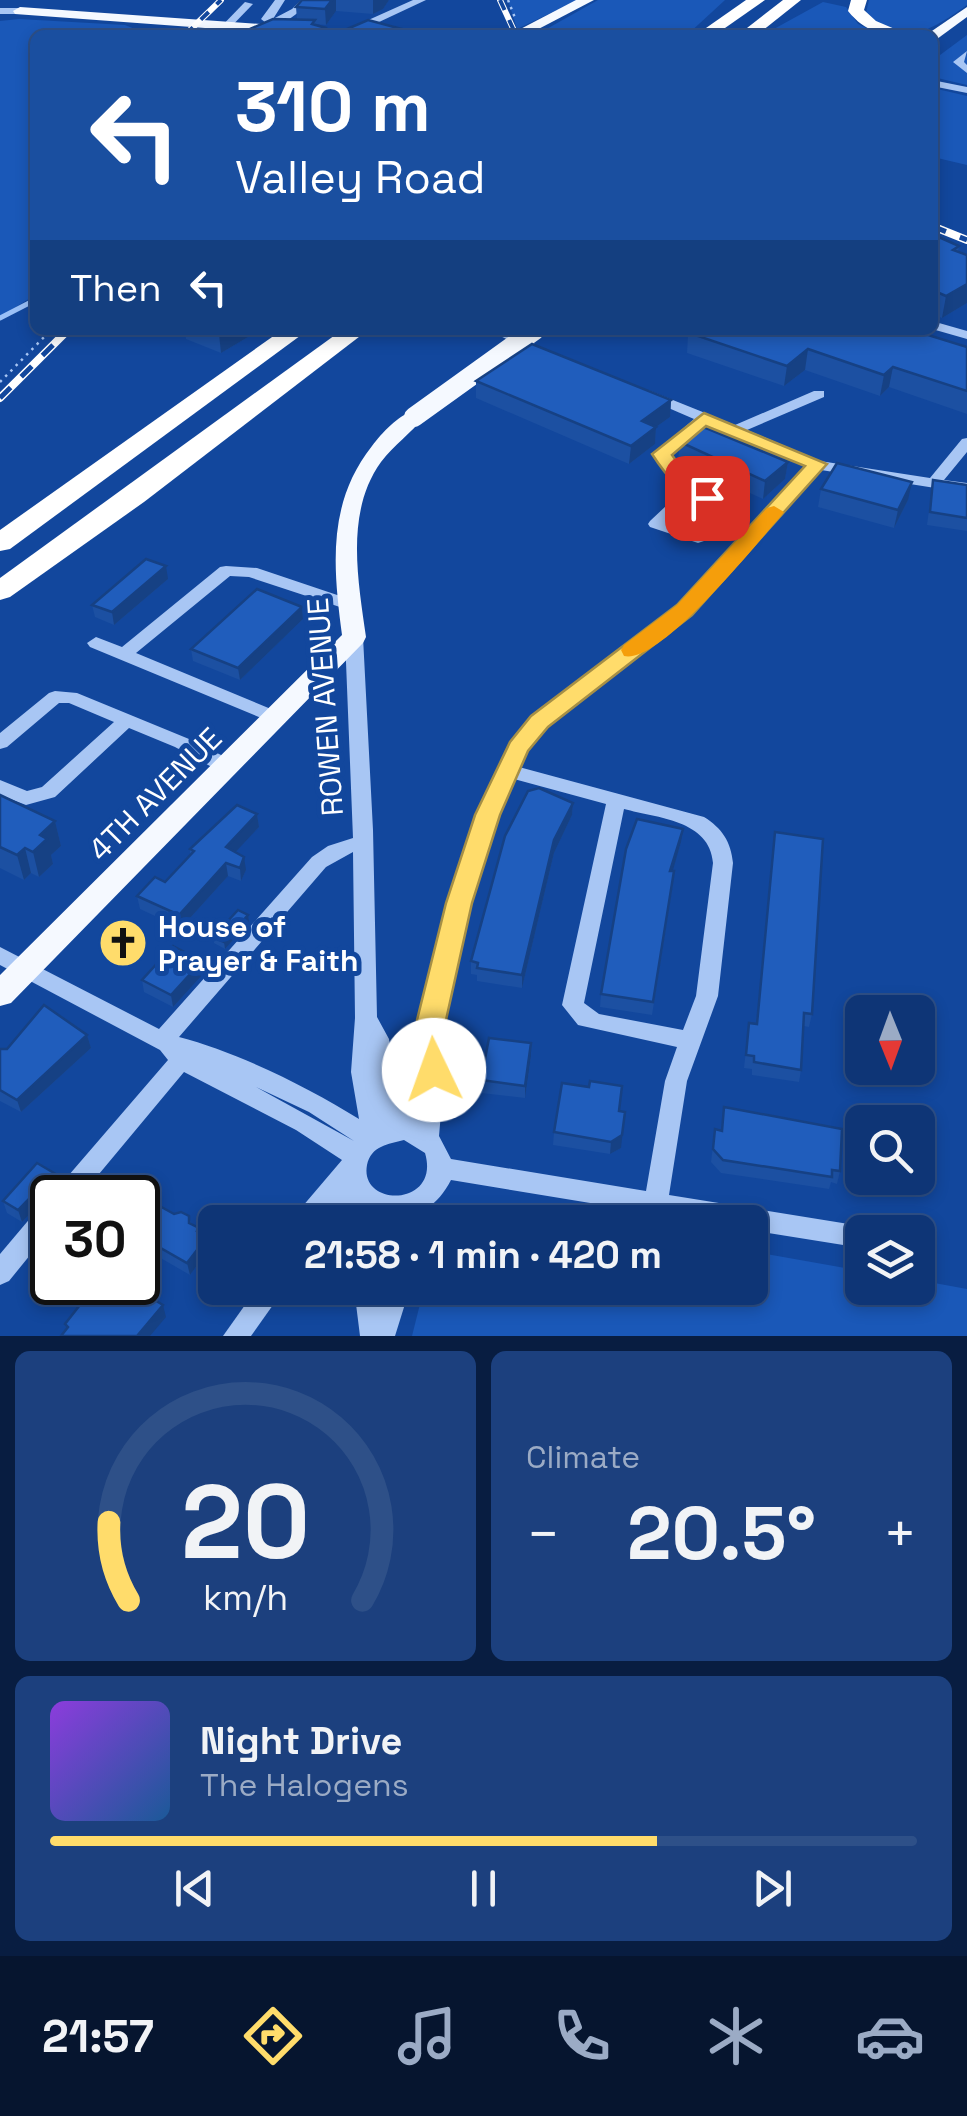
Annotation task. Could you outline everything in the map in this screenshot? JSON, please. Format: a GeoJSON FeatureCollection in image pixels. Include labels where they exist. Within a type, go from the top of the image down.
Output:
{"type":"FeatureCollection","features":[{"type":"Feature","properties":{"kind":"highway"},"geometry":{"type":"LineString","coordinates":[[709,30],[738,0]]}},
{"type":"Feature","properties":{"kind":"highway"},"geometry":{"type":"LineString","coordinates":[[711,30],[757,0]]}},
{"type":"Feature","properties":{"kind":"highway"},"geometry":{"type":"LineString","coordinates":[[753,30],[793,0]]}},
{"type":"Feature","properties":{"kind":"highway"},"geometry":{"type":"LineString","coordinates":[[764,22],[806,0]]}},
{"type":"Feature","properties":{"kind":"highway"},"geometry":{"type":"LineString","coordinates":[[859,0],[856,10],[862,20],[887,30]]}},
{"type":"Feature","properties":{"kind":"highway"},"geometry":{"type":"LineString","coordinates":[[0,543],[290,335]]}},
{"type":"Feature","properties":{"kind":"highway"},"geometry":{"type":"LineString","coordinates":[[0,591],[350,335]]}},
{"type":"Feature","properties":{"kind":"main road"},"geometry":{"type":"LineString","coordinates":[[528,30],[588,0]]}},
{"type":"Feature","properties":{"kind":"main road"},"geometry":{"type":"LineString","coordinates":[[24,5],[308,30]]}},
{"type":"Feature","properties":{"kind":"main road"},"geometry":{"type":"LineString","coordinates":[[938,34],[967,10]]}},
{"type":"Feature","properties":{"kind":"main road"},"geometry":{"type":"LineString","coordinates":[[938,40],[967,24]]}},
{"type":"Feature","properties":{"kind":"main road","name":"ROWEN AVENUE"},"geometry":{"type":"LineString","coordinates":[[354,637],[344,550],[352,492],[374,455],[414,417],[528,335]]}},
{"type":"Feature","properties":{"kind":"main road","name":"4TH AVENUE"},"geometry":{"type":"LineString","coordinates":[[0,994],[12,962],[228,767],[354,637]]}},
{"type":"Feature","properties":{"kind":"street"},"geometry":{"type":"LineString","coordinates":[[268,26],[280,0]]}},
{"type":"Feature","properties":{"kind":"street"},"geometry":{"type":"LineString","coordinates":[[268,26],[296,15],[306,0]]}},
{"type":"Feature","properties":{"kind":"street"},"geometry":{"type":"LineString","coordinates":[[358,30],[421,0]]}},
{"type":"Feature","properties":{"kind":"street"},"geometry":{"type":"LineString","coordinates":[[227,25],[248,4]]}},
{"type":"Feature","properties":{"kind":"street"},"geometry":{"type":"LineString","coordinates":[[0,12],[24,5]]}},
{"type":"Feature","properties":{"kind":"street"},"geometry":{"type":"LineString","coordinates":[[967,54],[958,62],[967,70]]}},
{"type":"Feature","properties":{"kind":"street"},"geometry":{"type":"LineString","coordinates":[[938,83],[967,90]]}},
{"type":"Feature","properties":{"kind":"street"},"geometry":{"type":"LineString","coordinates":[[938,327],[967,335]]}},
{"type":"Feature","properties":{"kind":"street"},"geometry":{"type":"LineString","coordinates":[[507,335],[550,353]]}},
{"type":"Feature","properties":{"kind":"street"},"geometry":{"type":"LineString","coordinates":[[637,389],[817,464],[967,488]]}},
{"type":"Feature","properties":{"kind":"street"},"geometry":{"type":"LineString","coordinates":[[734,431],[820,394]]}},
{"type":"Feature","properties":{"kind":"street"},"geometry":{"type":"LineString","coordinates":[[691,490],[661,454],[704,418]]}},
{"type":"Feature","properties":{"kind":"street"},"geometry":{"type":"LineString","coordinates":[[934,483],[967,442]]}},
{"type":"Feature","properties":{"kind":"street"},"geometry":{"type":"LineString","coordinates":[[365,1204],[355,1183],[414,1068],[432,1020],[472,857],[518,748],[540,722],[684,610],[817,464]]}},
{"type":"Feature","properties":{"kind":"street"},"geometry":{"type":"LineString","coordinates":[[124,655],[218,574],[234,570],[251,572],[349,605]]}},
{"type":"Feature","properties":{"kind":"street","name":"ROWEN AVENUE"},"geometry":{"type":"LineString","coordinates":[[354,637],[363,842],[366,1018],[362,1072],[374,1143]]}},
{"type":"Feature","properties":{"kind":"street"},"geometry":{"type":"LineString","coordinates":[[96,644],[277,718]]}},
{"type":"Feature","properties":{"kind":"street"},"geometry":{"type":"LineString","coordinates":[[0,743],[54,698],[71,697],[182,743],[228,767]]}},
{"type":"Feature","properties":{"kind":"street"},"geometry":{"type":"LineString","coordinates":[[0,787],[26,798],[48,792],[126,721]]}},
{"type":"Feature","properties":{"kind":"street"},"geometry":{"type":"LineString","coordinates":[[508,770],[698,822],[713,832],[722,850],[707,996],[673,1095],[656,1203]]}},
{"type":"Feature","properties":{"kind":"street"},"geometry":{"type":"LineString","coordinates":[[616,800],[573,1005],[578,1013],[599,1024],[691,1041]]}},
{"type":"Feature","properties":{"kind":"street"},"geometry":{"type":"LineString","coordinates":[[80,1175],[170,1048],[319,862],[363,842]]}},
{"type":"Feature","properties":{"kind":"street"},"geometry":{"type":"LineString","coordinates":[[12,962],[304,1123],[374,1143],[427,1139]]}},
{"type":"Feature","properties":{"kind":"street"},"geometry":{"type":"LineString","coordinates":[[420,1205],[433,1190],[441,1168],[438,1152],[427,1139],[436,1044],[432,1020]]}},
{"type":"Feature","properties":{"kind":"street"},"geometry":{"type":"LineString","coordinates":[[320,1205],[374,1143]]}},
{"type":"Feature","properties":{"kind":"street"},"geometry":{"type":"LineString","coordinates":[[441,1168],[845,1234]]}},
{"type":"Feature","properties":{"kind":"street"},"geometry":{"type":"LineString","coordinates":[[0,1272],[30,1237]]}},
{"type":"Feature","properties":{"kind":"street"},"geometry":{"type":"LineString","coordinates":[[236,1336],[259,1305]]}},
{"type":"Feature","properties":{"kind":"street"},"geometry":{"type":"LineString","coordinates":[[369,1305],[372,1336]]}},
{"type":"Feature","properties":{"kind":"street"},"geometry":{"type":"LineString","coordinates":[[382,1336],[392,1305]]}},
{"type":"Feature","properties":{"kind":"path"},"geometry":{"type":"LineString","coordinates":[[508,0],[523,30]]}},
{"type":"Feature","properties":{"kind":"path"},"geometry":{"type":"LineString","coordinates":[[0,382],[46,335]]}},
{"type":"Feature","properties":{"kind":"shaded area"},"geometry":{"type":"Polygon","coordinates":[[[508,0],[578,0],[517,29],[508,0]]]}},
{"type":"Feature","properties":{"kind":"shaded area"},"geometry":{"type":"Polygon","coordinates":[[[598,0],[725,0],[692,30],[545,30],[598,0]]]}},
{"type":"Feature","properties":{"kind":"shaded area"},"geometry":{"type":"Polygon","coordinates":[[[869,0],[967,0],[967,5],[924,30],[890,30],[866,13],[869,0]]]}},
{"type":"Feature","properties":{"kind":"shaded area"},"geometry":{"type":"Polygon","coordinates":[[[823,2],[846,7],[858,24],[871,30],[772,30],[823,2]]]}},
{"type":"Feature","properties":{"kind":"shaded area"},"geometry":{"type":"Polygon","coordinates":[[[0,21],[125,25],[138,30],[30,30],[30,298],[0,317],[0,21]]]}},
{"type":"Feature","properties":{"kind":"shaded area"},"geometry":{"type":"Polygon","coordinates":[[[967,35],[967,85],[938,78],[938,57],[967,35]]]}},
{"type":"Feature","properties":{"kind":"shaded area"},"geometry":{"type":"Polygon","coordinates":[[[938,89],[967,96],[967,165],[938,158],[938,89]]]}},
{"type":"Feature","properties":{"kind":"shaded area"},"geometry":{"type":"Polygon","coordinates":[[[768,1254],[845,1268],[845,1305],[935,1305],[935,1283],[967,1289],[967,1336],[412,1336],[420,1305],[768,1305],[768,1254]]]}},
{"type":"Feature","properties":{"kind":"building"},"geometry":{"type":"Polygon","coordinates":[[[302,0],[332,0],[325,9],[296,7],[302,0]]]}},
{"type":"Feature","properties":{"kind":"building"},"geometry":{"type":"Polygon","coordinates":[[[273,19],[315,20],[312,24],[326,28],[326,30],[250,29],[273,19]]]}},
{"type":"Feature","properties":{"kind":"building"},"geometry":{"type":"Polygon","coordinates":[[[368,20],[405,30],[345,30],[368,20]]]}},
{"type":"Feature","properties":{"kind":"building"},"geometry":{"type":"Polygon","coordinates":[[[938,237],[959,246],[953,250],[967,255],[967,284],[946,296],[938,293],[938,237]]]}},
{"type":"Feature","properties":{"kind":"building"},"geometry":{"type":"Polygon","coordinates":[[[695,335],[928,335],[967,347],[967,391],[893,367],[884,375],[808,349],[787,366],[695,335]]]}},
{"type":"Feature","properties":{"kind":"building"},"geometry":{"type":"Polygon","coordinates":[[[532,344],[671,400],[642,421],[656,427],[631,446],[476,381],[532,344]]]}},
{"type":"Feature","properties":{"kind":"building"},"geometry":{"type":"Polygon","coordinates":[[[701,426],[788,462],[765,481],[680,442],[701,426]]]}},
{"type":"Feature","properties":{"kind":"building"},"geometry":{"type":"Polygon","coordinates":[[[837,463],[912,482],[898,510],[821,489],[837,463]]]}},
{"type":"Feature","properties":{"kind":"building"},"geometry":{"type":"Polygon","coordinates":[[[933,480],[967,485],[967,518],[930,512],[933,480]]]}},
{"type":"Feature","properties":{"kind":"building"},"geometry":{"type":"Polygon","coordinates":[[[146,559],[166,566],[112,612],[92,605],[146,559]]]}},
{"type":"Feature","properties":{"kind":"building"},"geometry":{"type":"Polygon","coordinates":[[[257,589],[302,607],[238,668],[191,649],[257,589]]]}},
{"type":"Feature","properties":{"kind":"building"},"geometry":{"type":"Polygon","coordinates":[[[539,788],[573,803],[554,840],[522,975],[477,968],[478,963],[471,961],[505,836],[528,791],[539,788]]]}},
{"type":"Feature","properties":{"kind":"building"},"geometry":{"type":"Polygon","coordinates":[[[0,795],[55,821],[40,835],[47,839],[33,852],[25,848],[17,855],[0,847],[0,795]]]}},
{"type":"Feature","properties":{"kind":"building"},"geometry":{"type":"Polygon","coordinates":[[[237,805],[257,814],[226,847],[244,857],[240,868],[226,863],[179,915],[137,896],[155,877],[165,882],[194,851],[190,849],[237,805]]]}},
{"type":"Feature","properties":{"kind":"building"},"geometry":{"type":"Polygon","coordinates":[[[637,819],[683,829],[670,871],[674,871],[653,1002],[601,994],[626,849],[637,819]]]}},
{"type":"Feature","properties":{"kind":"building"},"geometry":{"type":"Polygon","coordinates":[[[775,832],[823,839],[812,1014],[804,1013],[801,1070],[754,1062],[754,1056],[746,1055],[749,1023],[757,1024],[775,832]]]}},
{"type":"Feature","properties":{"kind":"building"},"geometry":{"type":"Polygon","coordinates":[[[238,910],[248,915],[224,942],[213,937],[238,910]]]}},
{"type":"Feature","properties":{"kind":"building"},"geometry":{"type":"Polygon","coordinates":[[[173,946],[202,961],[171,995],[142,980],[173,946]]]}},
{"type":"Feature","properties":{"kind":"building"},"geometry":{"type":"Polygon","coordinates":[[[44,1005],[87,1035],[17,1100],[0,1090],[0,1049],[7,1049],[44,1005]]]}},
{"type":"Feature","properties":{"kind":"building"},"geometry":{"type":"Polygon","coordinates":[[[489,1038],[531,1043],[525,1086],[481,1080],[489,1038]]]}},
{"type":"Feature","properties":{"kind":"building"},"geometry":{"type":"Polygon","coordinates":[[[590,1081],[622,1086],[622,1135],[611,1142],[554,1132],[562,1083],[589,1087],[590,1081]]]}},
{"type":"Feature","properties":{"kind":"building"},"geometry":{"type":"Polygon","coordinates":[[[724,1107],[842,1129],[840,1171],[832,1170],[832,1177],[723,1160],[713,1149],[715,1129],[722,1131],[724,1107]]]}},
{"type":"Feature","properties":{"kind":"building"},"geometry":{"type":"Polygon","coordinates":[[[37,1163],[54,1173],[30,1175],[30,1198],[18,1210],[3,1201],[37,1163]]]}},
{"type":"Feature","properties":{"kind":"building"},"geometry":{"type":"Polygon","coordinates":[[[160,1206],[189,1216],[189,1223],[198,1228],[198,1249],[187,1263],[160,1248],[160,1206]]]}},
{"type":"Feature","properties":{"kind":"building"},"geometry":{"type":"Polygon","coordinates":[[[80,1305],[163,1305],[137,1336],[61,1336],[68,1327],[65,1324],[80,1305]]]}},
{"type":"Feature","properties":{"kind":"waterway"},"geometry":{"type":"LineString","coordinates":[[0,318],[30,303]]}},
{"type":"Feature","properties":{"kind":"railway"},"geometry":{"type":"LineString","coordinates":[[190,30],[221,0]]}},
{"type":"Feature","properties":{"kind":"railway"},"geometry":{"type":"LineString","coordinates":[[500,0],[514,30]]}},
{"type":"Feature","properties":{"kind":"railway"},"geometry":{"type":"LineString","coordinates":[[938,228],[967,240]]}},
{"type":"Feature","properties":{"kind":"railway"},"geometry":{"type":"LineString","coordinates":[[0,398],[63,335]]}},
{"type":"Feature","properties":{"kind":"slow traffic"},"geometry":{"type":"LineString","coordinates":[[632,650],[684,610],[774,512]]}},
{"type":"Feature","properties":{"kind":"place","name":"House of Prayer & Faith"},"geometry":{"type":"Point","coordinates":[123,943]}},
{"type":"Feature","properties":{"kind":"route"},"geometry":{"type":"LineString","coordinates":[[434,1070],[436,1044],[432,1020],[459,903],[472,857],[518,748],[540,722],[684,610],[817,464],[704,418],[661,454],[674,474],[707,498]]}}]}
